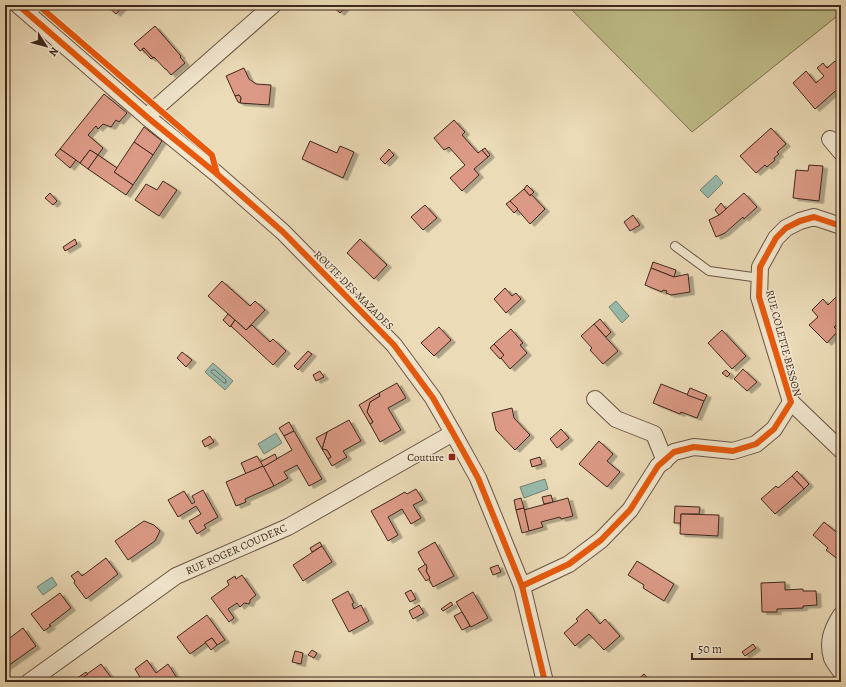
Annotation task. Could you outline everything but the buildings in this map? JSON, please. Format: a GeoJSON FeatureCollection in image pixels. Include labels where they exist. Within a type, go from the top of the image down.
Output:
{"type":"FeatureCollection","features":[{"type":"Feature","properties":{"kind":"street","name":"ROUTE DES MAZADES"},"geometry":{"type":"LineString","coordinates":[[18,5],[34,11],[147,117],[217,174],[283,232],[394,345],[433,398],[478,478],[522,586],[545,682]]}},
{"type":"Feature","properties":{"kind":"street"},"geometry":{"type":"LineString","coordinates":[[147,117],[273,5]]}},
{"type":"Feature","properties":{"kind":"street"},"geometry":{"type":"LineString","coordinates":[[830,139],[841,152]]}},
{"type":"Feature","properties":{"kind":"street","name":"RUE COLETTE BESSON"},"geometry":{"type":"LineString","coordinates":[[522,586],[569,564],[601,540],[630,510],[658,466],[674,452],[694,447],[733,451],[756,444],[774,429],[791,402],[760,297],[760,267],[776,238],[786,228],[814,216],[841,226]]}},
{"type":"Feature","properties":{"kind":"street"},"geometry":{"type":"LineString","coordinates":[[595,398],[616,419],[654,434],[665,461]]}},
{"type":"Feature","properties":{"kind":"street"},"geometry":{"type":"LineString","coordinates":[[791,402],[841,450]]}},
{"type":"Feature","properties":{"kind":"street","name":"RUE ROGER COUDERC"},"geometry":{"type":"LineString","coordinates":[[29,682],[176,576],[288,527],[453,433]]}},
{"type":"Feature","properties":{"kind":"street"},"geometry":{"type":"LineString","coordinates":[[841,615],[834,627],[829,645],[832,659],[841,672]]}},
{"type":"Feature","properties":{"kind":"lane"},"geometry":{"type":"LineString","coordinates":[[675,246],[709,271],[760,278]]}},
{"type":"Feature","properties":{"kind":"shaded area"},"geometry":{"type":"Polygon","coordinates":[[[567,5],[841,5],[841,13],[692,132],[567,5]]]}},
{"type":"Feature","properties":{"kind":"water"},"geometry":{"type":"Polygon","coordinates":[[[716,175],[723,183],[708,198],[700,190],[716,175]]]}},
{"type":"Feature","properties":{"kind":"water"},"geometry":{"type":"Polygon","coordinates":[[[616,301],[629,316],[622,323],[609,307],[616,301]]]}},
{"type":"Feature","properties":{"kind":"water"},"geometry":{"type":"Polygon","coordinates":[[[213,363],[233,381],[225,390],[205,372],[213,363]]]}},
{"type":"Feature","properties":{"kind":"water"},"geometry":{"type":"Polygon","coordinates":[[[276,433],[282,443],[264,454],[258,444],[276,433]]]}},
{"type":"Feature","properties":{"kind":"water"},"geometry":{"type":"Polygon","coordinates":[[[545,479],[548,489],[524,498],[520,487],[545,479]]]}},
{"type":"Feature","properties":{"kind":"water"},"geometry":{"type":"Polygon","coordinates":[[[52,577],[57,585],[43,595],[37,587],[52,577]]]}},
{"type":"Feature","properties":{"kind":"cycle path"},"geometry":{"type":"LineString","coordinates":[[18,5],[283,232],[394,345],[433,398],[478,478],[522,586],[545,682]]}},
{"type":"Feature","properties":{"kind":"cycle path"},"geometry":{"type":"LineString","coordinates":[[38,5],[212,155],[217,174]]}},
{"type":"Feature","properties":{"kind":"cycle path"},"geometry":{"type":"LineString","coordinates":[[522,586],[569,564],[601,540],[630,510],[658,466],[674,452],[694,447],[733,451],[756,444],[774,429],[791,402],[759,297],[760,267],[776,238],[786,228],[800,221],[814,217],[841,226]]}},
{"type":"Feature","properties":{"kind":"place","name":"Couture"},"geometry":{"type":"Point","coordinates":[452,457]}}]}
